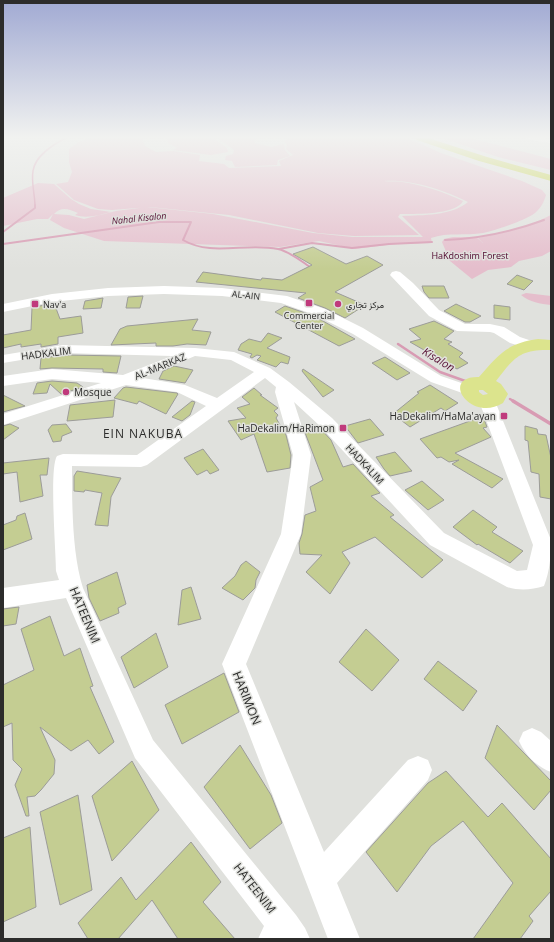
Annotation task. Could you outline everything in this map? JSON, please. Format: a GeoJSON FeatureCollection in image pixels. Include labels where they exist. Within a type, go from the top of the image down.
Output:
{"type":"FeatureCollection","features":[{"type":"Feature","properties":{"kind":"main road"},"geometry":{"type":"LineString","coordinates":[[480,392],[509,354],[521,347],[530,345],[551,345]]}},
{"type":"Feature","properties":{"kind":"street"},"geometry":{"type":"LineString","coordinates":[[396,275],[409,286],[434,313],[462,328],[490,328],[499,330],[515,340],[530,345]]}},
{"type":"Feature","properties":{"kind":"street","name":"AL-AIN"},"geometry":{"type":"LineString","coordinates":[[3,308],[59,297],[108,292],[164,290],[222,292],[284,299],[320,312],[352,328],[436,379],[480,392]]}},
{"type":"Feature","properties":{"kind":"street","name":"HADKALIM"},"geometry":{"type":"LineString","coordinates":[[3,359],[63,349],[195,352],[234,356],[274,378],[326,422],[437,539],[515,580],[536,579],[547,548],[480,392]]}},
{"type":"Feature","properties":{"kind":"street","name":"AL-MARKAZ"},"geometry":{"type":"LineString","coordinates":[[3,420],[125,380],[195,352]]}},
{"type":"Feature","properties":{"kind":"street"},"geometry":{"type":"LineString","coordinates":[[3,381],[52,374],[125,380],[180,388],[219,405]]}},
{"type":"Feature","properties":{"kind":"street","name":"HATEENIM"},"geometry":{"type":"LineString","coordinates":[[274,378],[219,405],[141,461],[63,460],[67,571],[72,588],[144,749],[285,935]]}},
{"type":"Feature","properties":{"kind":"street","name":"HARIMON"},"geometry":{"type":"LineString","coordinates":[[274,378],[283,392],[302,454],[291,534],[234,664],[344,939]]}},
{"type":"Feature","properties":{"kind":"street"},"geometry":{"type":"LineString","coordinates":[[3,598],[72,588]]}},
{"type":"Feature","properties":{"kind":"street"},"geometry":{"type":"LineString","coordinates":[[532,740],[551,759]]}},
{"type":"Feature","properties":{"kind":"street"},"geometry":{"type":"LineString","coordinates":[[320,879],[418,770]]}},
{"type":"Feature","properties":{"kind":"green space"},"geometry":{"type":"Polygon","coordinates":[[[68,182],[399,182],[426,187],[463,201],[459,206],[444,211],[424,214],[400,214],[398,217],[419,235],[354,236],[318,233],[229,215],[148,207],[213,214],[313,233],[352,237],[423,237],[402,216],[436,214],[461,207],[468,202],[449,193],[427,186],[405,182],[524,182],[542,190],[546,195],[541,207],[531,216],[488,232],[437,236],[431,238],[432,243],[395,244],[355,249],[319,241],[280,247],[104,241],[64,228],[50,220],[53,214],[48,219],[37,219],[3,226],[3,198],[38,183],[54,184],[71,199],[79,204],[91,209],[111,212],[84,217],[75,215],[78,213],[71,210],[62,209],[54,214],[69,215],[84,219],[116,211],[142,208],[112,210],[98,209],[74,200],[56,184],[68,182]]]}},
{"type":"Feature","properties":{"kind":"green space","name":"HaKdoshim Forest"},"geometry":{"type":"Polygon","coordinates":[[[551,215],[551,251],[542,256],[519,261],[511,267],[488,270],[472,279],[450,261],[442,242],[444,239],[453,237],[476,237],[483,243],[478,238],[530,225],[551,215]]]}},
{"type":"Feature","properties":{"kind":"green space"},"geometry":{"type":"Polygon","coordinates":[[[526,293],[551,296],[551,305],[535,302],[521,295],[526,293]]]}},
{"type":"Feature","properties":{"kind":"building"},"geometry":{"type":"Polygon","coordinates":[[[313,247],[346,264],[367,256],[383,265],[335,292],[365,305],[345,318],[325,308],[298,298],[306,293],[196,282],[203,272],[261,280],[262,278],[282,280],[312,265],[293,254],[313,247]]]}},
{"type":"Feature","properties":{"kind":"building"},"geometry":{"type":"Polygon","coordinates":[[[517,275],[533,281],[524,290],[507,284],[517,275]]]}},
{"type":"Feature","properties":{"kind":"building"},"geometry":{"type":"Polygon","coordinates":[[[422,286],[444,286],[449,298],[429,298],[424,292],[422,286]]]}},
{"type":"Feature","properties":{"kind":"building"},"geometry":{"type":"Polygon","coordinates":[[[143,296],[140,308],[126,308],[128,297],[143,296]]]}},
{"type":"Feature","properties":{"kind":"building"},"geometry":{"type":"Polygon","coordinates":[[[103,298],[101,308],[83,309],[85,301],[103,298]]]}},
{"type":"Feature","properties":{"kind":"building"},"geometry":{"type":"Polygon","coordinates":[[[54,303],[60,319],[81,316],[83,333],[58,337],[58,344],[41,347],[41,344],[21,347],[21,344],[3,348],[3,335],[31,330],[32,308],[54,303]]]}},
{"type":"Feature","properties":{"kind":"building"},"geometry":{"type":"Polygon","coordinates":[[[456,304],[481,316],[470,322],[465,322],[444,311],[456,304]]]}},
{"type":"Feature","properties":{"kind":"building"},"geometry":{"type":"Polygon","coordinates":[[[494,305],[510,307],[510,320],[494,318],[494,305]]]}},
{"type":"Feature","properties":{"kind":"building"},"geometry":{"type":"Polygon","coordinates":[[[285,306],[314,316],[355,339],[339,346],[275,312],[285,306]]]}},
{"type":"Feature","properties":{"kind":"building"},"geometry":{"type":"Polygon","coordinates":[[[198,319],[192,330],[211,332],[206,345],[187,344],[156,346],[156,343],[111,345],[120,329],[127,326],[198,319]]]}},
{"type":"Feature","properties":{"kind":"building"},"geometry":{"type":"Polygon","coordinates":[[[434,321],[454,331],[444,339],[452,342],[448,344],[463,353],[459,357],[468,363],[457,369],[410,342],[421,339],[409,329],[434,321]]]}},
{"type":"Feature","properties":{"kind":"building"},"geometry":{"type":"Polygon","coordinates":[[[268,333],[282,338],[267,348],[290,357],[288,364],[281,362],[276,367],[257,360],[261,356],[257,355],[252,358],[250,357],[252,354],[238,350],[241,344],[249,339],[261,342],[268,333]]]}},
{"type":"Feature","properties":{"kind":"building"},"geometry":{"type":"Polygon","coordinates":[[[67,355],[121,356],[117,373],[103,372],[103,369],[40,369],[41,358],[67,355]]]}},
{"type":"Feature","properties":{"kind":"building"},"geometry":{"type":"Polygon","coordinates":[[[385,357],[410,373],[397,380],[372,363],[385,357]]]}},
{"type":"Feature","properties":{"kind":"building"},"geometry":{"type":"Polygon","coordinates":[[[174,366],[193,370],[185,383],[159,379],[163,371],[174,366]]]}},
{"type":"Feature","properties":{"kind":"building"},"geometry":{"type":"Polygon","coordinates":[[[303,369],[334,390],[323,397],[302,371],[303,369]]]}},
{"type":"Feature","properties":{"kind":"building"},"geometry":{"type":"Polygon","coordinates":[[[52,381],[77,383],[83,387],[61,394],[50,384],[47,393],[33,394],[37,383],[52,381]]]}},
{"type":"Feature","properties":{"kind":"building"},"geometry":{"type":"Polygon","coordinates":[[[430,385],[458,403],[445,411],[441,408],[410,427],[393,414],[419,393],[417,392],[430,385]]]}},
{"type":"Feature","properties":{"kind":"building"},"geometry":{"type":"Polygon","coordinates":[[[126,387],[178,394],[166,414],[139,401],[137,404],[114,398],[123,388],[126,387]]]}},
{"type":"Feature","properties":{"kind":"building"},"geometry":{"type":"Polygon","coordinates":[[[254,388],[262,395],[260,395],[278,408],[274,411],[278,415],[276,418],[286,435],[291,455],[290,468],[267,472],[254,434],[241,440],[228,421],[246,418],[237,408],[250,404],[242,397],[254,388]]]}},
{"type":"Feature","properties":{"kind":"building"},"geometry":{"type":"Polygon","coordinates":[[[3,395],[25,406],[3,412],[3,395]]]}},
{"type":"Feature","properties":{"kind":"building"},"geometry":{"type":"Polygon","coordinates":[[[115,400],[113,417],[67,421],[70,405],[115,400]]]}},
{"type":"Feature","properties":{"kind":"building"},"geometry":{"type":"Polygon","coordinates":[[[192,401],[195,402],[190,415],[182,421],[172,417],[192,401]]]}},
{"type":"Feature","properties":{"kind":"building"},"geometry":{"type":"Polygon","coordinates":[[[481,417],[484,419],[487,427],[483,428],[491,437],[455,453],[503,479],[492,488],[452,464],[459,460],[449,462],[441,457],[437,458],[420,439],[481,417]]]}},
{"type":"Feature","properties":{"kind":"building"},"geometry":{"type":"Polygon","coordinates":[[[370,419],[384,435],[358,443],[345,426],[370,419]]]}},
{"type":"Feature","properties":{"kind":"building"},"geometry":{"type":"Polygon","coordinates":[[[10,424],[19,428],[3,440],[3,426],[10,424]]]}},
{"type":"Feature","properties":{"kind":"building"},"geometry":{"type":"Polygon","coordinates":[[[66,424],[72,432],[62,436],[61,441],[53,442],[48,430],[52,425],[66,424]]]}},
{"type":"Feature","properties":{"kind":"building"},"geometry":{"type":"Polygon","coordinates":[[[525,426],[537,429],[538,434],[546,435],[551,458],[551,499],[540,497],[539,474],[531,472],[528,441],[525,440],[525,426]]]}},
{"type":"Feature","properties":{"kind":"building"},"geometry":{"type":"Polygon","coordinates":[[[319,427],[331,440],[343,467],[353,464],[380,493],[371,496],[394,515],[390,517],[443,560],[422,578],[375,537],[342,552],[350,563],[330,594],[306,572],[322,555],[300,554],[299,543],[305,515],[316,511],[310,487],[323,480],[304,430],[319,427]]]}},
{"type":"Feature","properties":{"kind":"building"},"geometry":{"type":"Polygon","coordinates":[[[203,449],[219,470],[210,474],[207,470],[197,475],[184,458],[203,449]]]}},
{"type":"Feature","properties":{"kind":"building"},"geometry":{"type":"Polygon","coordinates":[[[395,452],[412,471],[390,476],[376,457],[395,452]]]}},
{"type":"Feature","properties":{"kind":"building"},"geometry":{"type":"Polygon","coordinates":[[[49,458],[47,475],[40,475],[43,496],[20,502],[17,472],[3,474],[3,463],[49,458]]]}},
{"type":"Feature","properties":{"kind":"building"},"geometry":{"type":"Polygon","coordinates":[[[77,471],[121,478],[111,497],[108,526],[95,525],[102,493],[85,490],[84,492],[74,491],[74,476],[77,471]]]}},
{"type":"Feature","properties":{"kind":"building"},"geometry":{"type":"Polygon","coordinates":[[[422,481],[444,500],[428,510],[405,490],[422,481]]]}},
{"type":"Feature","properties":{"kind":"building"},"geometry":{"type":"Polygon","coordinates":[[[473,510],[497,527],[492,532],[523,551],[510,563],[478,544],[477,545],[453,527],[473,510]]]}},
{"type":"Feature","properties":{"kind":"building"},"geometry":{"type":"Polygon","coordinates":[[[25,513],[32,539],[3,550],[3,525],[16,520],[17,516],[25,513]]]}},
{"type":"Feature","properties":{"kind":"building"},"geometry":{"type":"Polygon","coordinates":[[[246,561],[260,572],[256,580],[255,588],[243,600],[222,588],[235,576],[241,565],[246,561]]]}},
{"type":"Feature","properties":{"kind":"building"},"geometry":{"type":"Polygon","coordinates":[[[117,572],[126,604],[118,608],[119,613],[100,621],[89,598],[87,585],[117,572]]]}},
{"type":"Feature","properties":{"kind":"building"},"geometry":{"type":"Polygon","coordinates":[[[191,587],[201,619],[178,625],[182,590],[191,587]]]}},
{"type":"Feature","properties":{"kind":"building"},"geometry":{"type":"Polygon","coordinates":[[[19,607],[16,624],[3,626],[3,609],[19,607]]]}},
{"type":"Feature","properties":{"kind":"building"},"geometry":{"type":"Polygon","coordinates":[[[50,616],[64,656],[80,648],[93,686],[90,687],[114,742],[99,754],[88,740],[71,751],[40,727],[55,760],[54,774],[35,796],[27,797],[29,816],[26,816],[15,785],[22,769],[13,760],[12,723],[3,727],[3,685],[34,670],[21,629],[50,616]]]}},
{"type":"Feature","properties":{"kind":"building"},"geometry":{"type":"Polygon","coordinates":[[[366,629],[399,660],[372,691],[339,662],[366,629]]]}},
{"type":"Feature","properties":{"kind":"building"},"geometry":{"type":"Polygon","coordinates":[[[156,633],[168,667],[134,688],[121,657],[156,633]]]}},
{"type":"Feature","properties":{"kind":"building"},"geometry":{"type":"Polygon","coordinates":[[[438,661],[477,691],[463,711],[424,679],[438,661]]]}},
{"type":"Feature","properties":{"kind":"building"},"geometry":{"type":"Polygon","coordinates":[[[224,673],[239,712],[182,744],[165,705],[224,673]]]}},
{"type":"Feature","properties":{"kind":"building"},"geometry":{"type":"Polygon","coordinates":[[[497,725],[551,781],[551,790],[534,810],[485,758],[497,725]]]}},
{"type":"Feature","properties":{"kind":"building"},"geometry":{"type":"Polygon","coordinates":[[[240,745],[271,795],[282,823],[250,849],[204,787],[240,745]]]}},
{"type":"Feature","properties":{"kind":"building"},"geometry":{"type":"Polygon","coordinates":[[[132,761],[159,810],[112,861],[92,796],[132,761]]]}},
{"type":"Feature","properties":{"kind":"building"},"geometry":{"type":"Polygon","coordinates":[[[446,771],[488,817],[502,803],[551,859],[551,891],[529,916],[533,921],[520,939],[473,939],[513,883],[463,821],[431,846],[397,892],[366,852],[428,783],[446,771]]]}},
{"type":"Feature","properties":{"kind":"building"},"geometry":{"type":"Polygon","coordinates":[[[78,795],[92,890],[60,905],[40,812],[78,795]]]}},
{"type":"Feature","properties":{"kind":"building"},"geometry":{"type":"Polygon","coordinates":[[[30,827],[36,907],[3,922],[3,838],[30,827]]]}},
{"type":"Feature","properties":{"kind":"building"},"geometry":{"type":"Polygon","coordinates":[[[191,842],[221,882],[203,902],[235,939],[178,939],[152,900],[118,939],[88,939],[78,923],[121,877],[136,900],[191,842]]]}},
{"type":"Feature","properties":{"kind":"waterway"},"geometry":{"type":"LineString","coordinates":[[32,182],[35,206]]}},
{"type":"Feature","properties":{"kind":"waterway"},"geometry":{"type":"LineString","coordinates":[[3,232],[35,208],[35,206]]}},
{"type":"Feature","properties":{"kind":"waterway"},"geometry":{"type":"LineString","coordinates":[[445,240],[495,234],[544,220]]}},
{"type":"Feature","properties":{"kind":"waterway","name":"Nahal Kisalon"},"geometry":{"type":"LineString","coordinates":[[3,244],[159,222],[191,222],[183,240],[194,245],[206,248],[266,247],[283,250],[313,269]]}},
{"type":"Feature","properties":{"kind":"waterway"},"geometry":{"type":"LineString","coordinates":[[279,249],[312,243],[352,248],[389,244],[432,242]]}},
{"type":"Feature","properties":{"kind":"waterway","name":"Kisalon"},"geometry":{"type":"LineString","coordinates":[[398,344],[440,372],[468,382]]}},
{"type":"Feature","properties":{"kind":"waterway","name":"Nahal Kisalon"},"geometry":{"type":"LineString","coordinates":[[510,399],[515,402]]}},
{"type":"Feature","properties":{"kind":"waterway","name":"Nahal Kisalon"},"geometry":{"type":"LineString","coordinates":[[513,401],[551,424]]}},
{"type":"Feature","properties":{"kind":"place","name":"Commercial Center"},"geometry":{"type":"Point","coordinates":[309,303]}},
{"type":"Feature","properties":{"kind":"place","name":"Nav'a"},"geometry":{"type":"Point","coordinates":[35,304]}},
{"type":"Feature","properties":{"kind":"place","name":"مركز تجاري"},"geometry":{"type":"Point","coordinates":[338,304]}},
{"type":"Feature","properties":{"kind":"place","name":"Mosque"},"geometry":{"type":"Point","coordinates":[66,392]}},
{"type":"Feature","properties":{"kind":"place","name":"HaDekalim/HaMa'ayan"},"geometry":{"type":"Point","coordinates":[504,416]}},
{"type":"Feature","properties":{"kind":"place","name":"HaDekalim/HaRimon"},"geometry":{"type":"Point","coordinates":[343,428]}},
{"type":"Feature","properties":{"kind":"district","name":"EIN NAKUBA"},"geometry":{"type":"Point","coordinates":[143,433]}}]}
